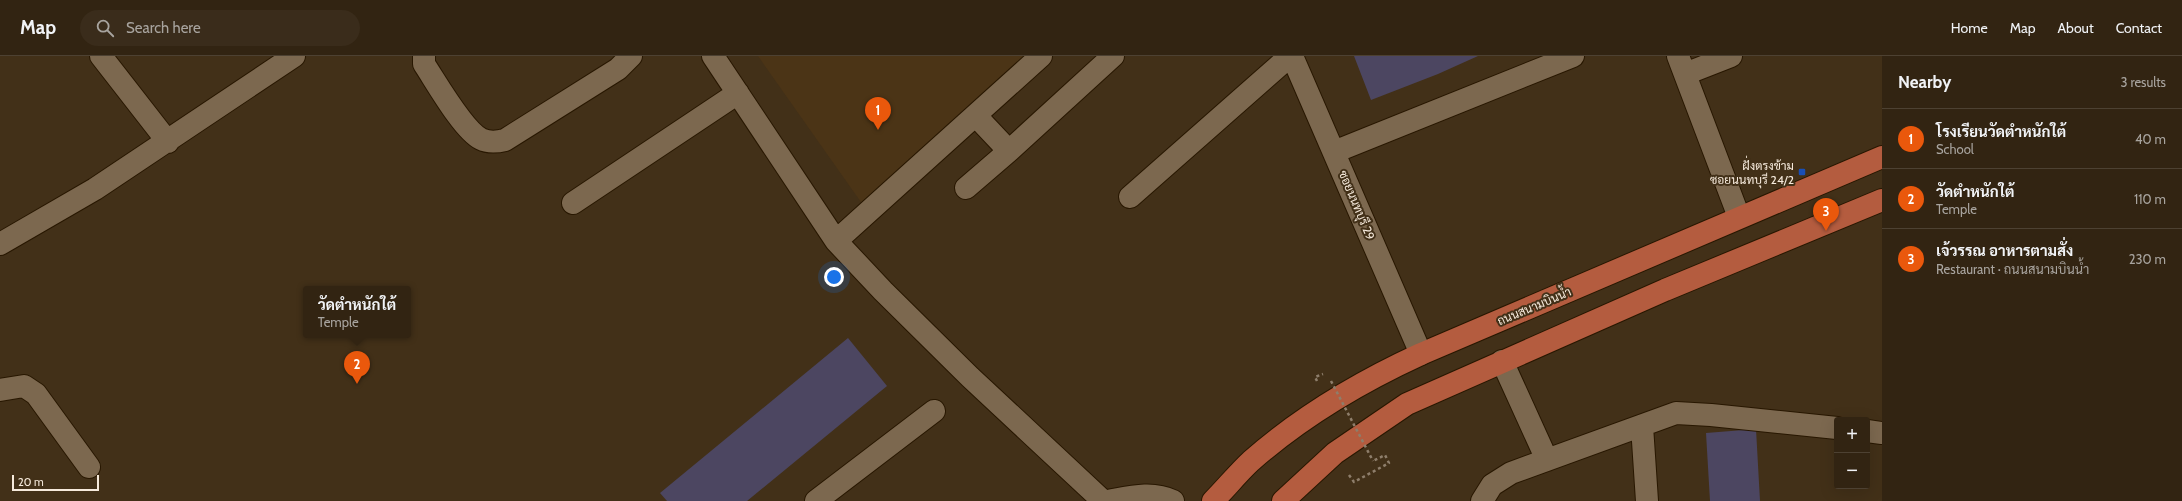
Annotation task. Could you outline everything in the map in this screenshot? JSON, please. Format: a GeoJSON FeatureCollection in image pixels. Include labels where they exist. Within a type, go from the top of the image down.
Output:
{"type":"FeatureCollection","features":[{"type":"Feature","properties":{"kind":"main road","name":"ถนนสนามบินน้ำ"},"geometry":{"type":"LineString","coordinates":[[1213,501],[1251,461],[1309,415],[1364,381],[1421,354],[1738,217],[1882,157]]}},
{"type":"Feature","properties":{"kind":"main road"},"geometry":{"type":"LineString","coordinates":[[1283,501],[1335,453],[1407,404],[1502,361],[1882,200]]}},
{"type":"Feature","properties":{"kind":"street"},"geometry":{"type":"LineString","coordinates":[[101,56],[168,142]]}},
{"type":"Feature","properties":{"kind":"street"},"geometry":{"type":"LineString","coordinates":[[0,244],[95,189],[168,142],[294,56]]}},
{"type":"Feature","properties":{"kind":"street"},"geometry":{"type":"LineString","coordinates":[[424,56],[424,64],[462,120],[482,140],[494,142],[505,140],[618,69],[631,56]]}},
{"type":"Feature","properties":{"kind":"street"},"geometry":{"type":"LineString","coordinates":[[713,56],[836,240],[883,291],[926,334],[1103,501]]}},
{"type":"Feature","properties":{"kind":"street"},"geometry":{"type":"LineString","coordinates":[[836,240],[980,120],[1041,56]]}},
{"type":"Feature","properties":{"kind":"street"},"geometry":{"type":"LineString","coordinates":[[966,188],[1006,148],[1113,56]]}},
{"type":"Feature","properties":{"kind":"street"},"geometry":{"type":"LineString","coordinates":[[1130,197],[1290,56]]}},
{"type":"Feature","properties":{"kind":"street","name":"ซอยนนทบุรี 29"},"geometry":{"type":"LineString","coordinates":[[1290,56],[1334,152],[1421,354]]}},
{"type":"Feature","properties":{"kind":"street"},"geometry":{"type":"LineString","coordinates":[[1334,152],[1573,56]]}},
{"type":"Feature","properties":{"kind":"street"},"geometry":{"type":"LineString","coordinates":[[1731,56],[1682,65],[1738,217]]}},
{"type":"Feature","properties":{"kind":"street"},"geometry":{"type":"LineString","coordinates":[[573,203],[738,93]]}},
{"type":"Feature","properties":{"kind":"street"},"geometry":{"type":"LineString","coordinates":[[980,120],[1006,148]]}},
{"type":"Feature","properties":{"kind":"street"},"geometry":{"type":"LineString","coordinates":[[1502,361],[1547,460]]}},
{"type":"Feature","properties":{"kind":"street"},"geometry":{"type":"LineString","coordinates":[[0,390],[24,386],[36,394],[89,467]]}},
{"type":"Feature","properties":{"kind":"street"},"geometry":{"type":"LineString","coordinates":[[816,501],[934,411]]}},
{"type":"Feature","properties":{"kind":"street"},"geometry":{"type":"LineString","coordinates":[[1482,501],[1492,485],[1511,473],[1676,413],[1711,415],[1834,428]]}},
{"type":"Feature","properties":{"kind":"street"},"geometry":{"type":"LineString","coordinates":[[1642,426],[1648,501]]}},
{"type":"Feature","properties":{"kind":"street"},"geometry":{"type":"LineString","coordinates":[[1870,431],[1882,433]]}},
{"type":"Feature","properties":{"kind":"street"},"geometry":{"type":"LineString","coordinates":[[1108,501],[1138,495],[1164,497],[1173,501]]}},
{"type":"Feature","properties":{"kind":"path"},"geometry":{"type":"LineString","coordinates":[[1331,381],[1373,461],[1385,455],[1389,463],[1354,482]]}},
{"type":"Feature","properties":{"kind":"shaded area"},"geometry":{"type":"Polygon","coordinates":[[[758,56],[1030,56],[863,205],[758,56]]]}},
{"type":"Feature","properties":{"kind":"building"},"geometry":{"type":"Polygon","coordinates":[[[1354,56],[1478,56],[1438,74],[1371,100],[1354,56]]]}},
{"type":"Feature","properties":{"kind":"building"},"geometry":{"type":"Polygon","coordinates":[[[848,338],[887,386],[747,501],[667,501],[660,493],[848,338]]]}},
{"type":"Feature","properties":{"kind":"building"},"geometry":{"type":"Polygon","coordinates":[[[1756,429],[1760,501],[1710,501],[1706,433],[1756,429]]]}},
{"type":"Feature","properties":{"kind":"place","name":"โรงเรียนวัดตำหนักใต้"},"geometry":{"type":"Point","coordinates":[878,130]}},
{"type":"Feature","properties":{"kind":"place","name":"ฝั่งตรงข้าม ซอยนนทบุรี 24/2"},"geometry":{"type":"Point","coordinates":[1802,172]}},
{"type":"Feature","properties":{"kind":"place","name":"เจ้วรรณ อาหารตามสั่ง"},"geometry":{"type":"Point","coordinates":[1826,231]}},
{"type":"Feature","properties":{"kind":"place","name":"วัดตำหนักใต้"},"geometry":{"type":"Point","coordinates":[357,384]}}]}
